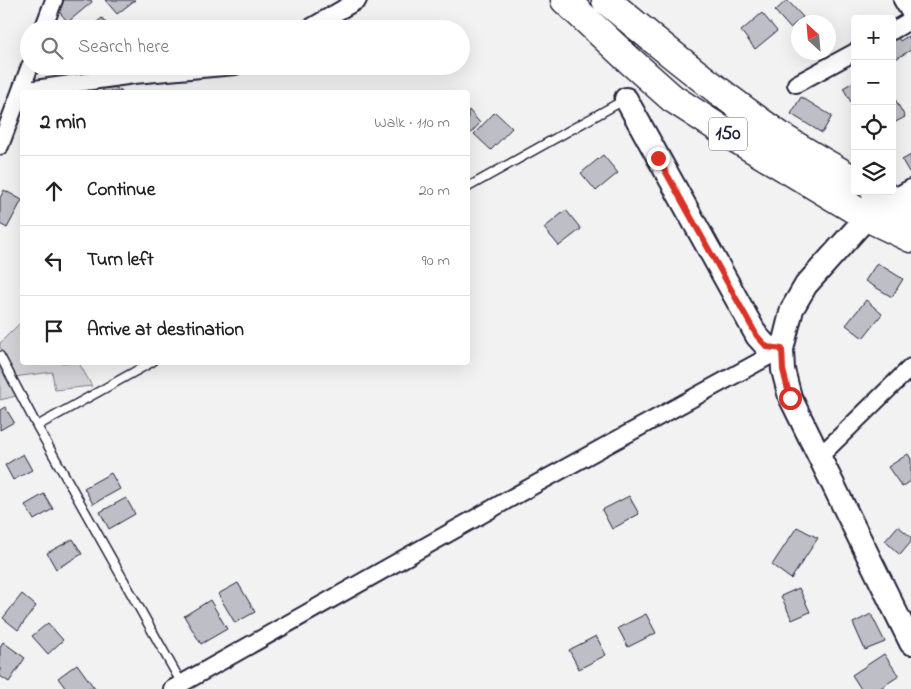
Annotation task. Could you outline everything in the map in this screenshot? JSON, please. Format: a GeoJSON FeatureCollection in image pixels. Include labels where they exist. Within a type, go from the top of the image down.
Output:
{"type":"FeatureCollection","features":[{"type":"Feature","properties":{"kind":"highway","name":"150"},"geometry":{"type":"LineString","coordinates":[[565,0],[672,98],[727,134],[867,217],[911,238]]}},
{"type":"Feature","properties":{"kind":"highway","name":"150"},"geometry":{"type":"LineString","coordinates":[[606,0],[705,82],[785,139],[851,179]]}},
{"type":"Feature","properties":{"kind":"street"},"geometry":{"type":"LineString","coordinates":[[46,20],[54,0]]}},
{"type":"Feature","properties":{"kind":"street"},"geometry":{"type":"LineString","coordinates":[[324,20],[358,0]]}},
{"type":"Feature","properties":{"kind":"street"},"geometry":{"type":"LineString","coordinates":[[902,0],[911,15]]}},
{"type":"Feature","properties":{"kind":"street"},"geometry":{"type":"LineString","coordinates":[[896,29],[911,20]]}},
{"type":"Feature","properties":{"kind":"street"},"geometry":{"type":"LineString","coordinates":[[796,84],[851,54]]}},
{"type":"Feature","properties":{"kind":"street"},"geometry":{"type":"LineString","coordinates":[[21,90],[27,75]]}},
{"type":"Feature","properties":{"kind":"street"},"geometry":{"type":"LineString","coordinates":[[28,90],[134,75]]}},
{"type":"Feature","properties":{"kind":"street"},"geometry":{"type":"LineString","coordinates":[[0,146],[20,94]]}},
{"type":"Feature","properties":{"kind":"street"},"geometry":{"type":"LineString","coordinates":[[626,99],[757,336],[767,347],[782,349]]}},
{"type":"Feature","properties":{"kind":"street"},"geometry":{"type":"LineString","coordinates":[[897,197],[867,217],[806,285],[792,309],[782,349],[783,370],[790,398],[911,643]]}},
{"type":"Feature","properties":{"kind":"street"},"geometry":{"type":"LineString","coordinates":[[180,687],[536,484],[782,349]]}},
{"type":"Feature","properties":{"kind":"street"},"geometry":{"type":"LineString","coordinates":[[819,457],[911,367]]}},
{"type":"Feature","properties":{"kind":"lane"},"geometry":{"type":"LineString","coordinates":[[470,186],[626,99]]}},
{"type":"Feature","properties":{"kind":"lane"},"geometry":{"type":"LineString","coordinates":[[0,356],[180,687]]}},
{"type":"Feature","properties":{"kind":"lane"},"geometry":{"type":"LineString","coordinates":[[37,426],[147,365]]}},
{"type":"Feature","properties":{"kind":"shaded area"},"geometry":{"type":"Polygon","coordinates":[[[20,323],[20,365],[80,365],[92,386],[55,390],[52,372],[14,377],[0,347],[0,343],[20,323]]]}},
{"type":"Feature","properties":{"kind":"shaded area"},"geometry":{"type":"Polygon","coordinates":[[[0,362],[16,396],[0,400],[0,362]]]}},
{"type":"Feature","properties":{"kind":"building"},"geometry":{"type":"Polygon","coordinates":[[[64,0],[91,0],[92,2],[70,20],[66,20],[55,7],[64,0]]]}},
{"type":"Feature","properties":{"kind":"building"},"geometry":{"type":"Polygon","coordinates":[[[105,0],[135,0],[117,14],[105,0]]]}},
{"type":"Feature","properties":{"kind":"building"},"geometry":{"type":"Polygon","coordinates":[[[787,0],[801,15],[791,15],[790,28],[775,11],[787,0]]]}},
{"type":"Feature","properties":{"kind":"building"},"geometry":{"type":"Polygon","coordinates":[[[762,13],[777,31],[755,49],[741,31],[762,13]]]}},
{"type":"Feature","properties":{"kind":"building"},"geometry":{"type":"Polygon","coordinates":[[[908,36],[911,41],[911,50],[896,59],[896,38],[898,37],[900,41],[908,36]]]}},
{"type":"Feature","properties":{"kind":"building"},"geometry":{"type":"Polygon","coordinates":[[[107,83],[119,90],[103,90],[107,83]]]}},
{"type":"Feature","properties":{"kind":"building"},"geometry":{"type":"Polygon","coordinates":[[[851,83],[851,102],[843,88],[851,83]]]}},
{"type":"Feature","properties":{"kind":"building"},"geometry":{"type":"Polygon","coordinates":[[[801,97],[832,116],[822,133],[791,114],[801,97]]]}},
{"type":"Feature","properties":{"kind":"building"},"geometry":{"type":"Polygon","coordinates":[[[896,101],[905,117],[896,122],[896,101]]]}},
{"type":"Feature","properties":{"kind":"building"},"geometry":{"type":"Polygon","coordinates":[[[470,111],[480,123],[470,134],[470,111]]]}},
{"type":"Feature","properties":{"kind":"building"},"geometry":{"type":"Polygon","coordinates":[[[495,112],[512,128],[491,150],[474,134],[495,112]]]}},
{"type":"Feature","properties":{"kind":"building"},"geometry":{"type":"Polygon","coordinates":[[[603,155],[618,173],[596,191],[581,173],[603,155]]]}},
{"type":"Feature","properties":{"kind":"building"},"geometry":{"type":"Polygon","coordinates":[[[911,155],[911,171],[909,172],[902,160],[911,155]]]}},
{"type":"Feature","properties":{"kind":"building"},"geometry":{"type":"Polygon","coordinates":[[[4,190],[20,199],[20,204],[7,228],[0,224],[0,198],[4,190]]]}},
{"type":"Feature","properties":{"kind":"building"},"geometry":{"type":"Polygon","coordinates":[[[566,210],[581,229],[559,246],[544,228],[566,210]]]}},
{"type":"Feature","properties":{"kind":"building"},"geometry":{"type":"Polygon","coordinates":[[[877,263],[903,279],[892,297],[865,281],[877,263]]]}},
{"type":"Feature","properties":{"kind":"building"},"geometry":{"type":"Polygon","coordinates":[[[866,300],[882,314],[863,338],[846,325],[866,300]]]}},
{"type":"Feature","properties":{"kind":"building"},"geometry":{"type":"Polygon","coordinates":[[[5,407],[14,422],[0,430],[0,410],[5,407]]]}},
{"type":"Feature","properties":{"kind":"building"},"geometry":{"type":"Polygon","coordinates":[[[23,454],[32,470],[13,480],[5,465],[23,454]]]}},
{"type":"Feature","properties":{"kind":"building"},"geometry":{"type":"Polygon","coordinates":[[[908,454],[911,459],[911,481],[902,487],[888,467],[908,454]]]}},
{"type":"Feature","properties":{"kind":"building"},"geometry":{"type":"Polygon","coordinates":[[[111,473],[120,489],[93,504],[84,488],[111,473]]]}},
{"type":"Feature","properties":{"kind":"building"},"geometry":{"type":"Polygon","coordinates":[[[44,494],[53,509],[34,520],[25,505],[44,494]]]}},
{"type":"Feature","properties":{"kind":"building"},"geometry":{"type":"Polygon","coordinates":[[[629,496],[639,514],[612,529],[602,510],[629,496]]]}},
{"type":"Feature","properties":{"kind":"building"},"geometry":{"type":"Polygon","coordinates":[[[126,498],[135,514],[109,529],[100,512],[126,498]]]}},
{"type":"Feature","properties":{"kind":"building"},"geometry":{"type":"Polygon","coordinates":[[[898,526],[911,537],[911,542],[900,555],[885,541],[898,526]]]}},
{"type":"Feature","properties":{"kind":"building"},"geometry":{"type":"Polygon","coordinates":[[[797,527],[818,538],[791,579],[772,565],[797,527]]]}},
{"type":"Feature","properties":{"kind":"building"},"geometry":{"type":"Polygon","coordinates":[[[73,539],[82,554],[56,569],[47,553],[73,539]]]}},
{"type":"Feature","properties":{"kind":"building"},"geometry":{"type":"Polygon","coordinates":[[[238,583],[255,612],[235,623],[218,594],[238,583]]]}},
{"type":"Feature","properties":{"kind":"building"},"geometry":{"type":"Polygon","coordinates":[[[799,588],[810,612],[792,620],[781,596],[799,588]]]}},
{"type":"Feature","properties":{"kind":"building"},"geometry":{"type":"Polygon","coordinates":[[[22,594],[36,606],[18,630],[3,618],[22,594]]]}},
{"type":"Feature","properties":{"kind":"building"},"geometry":{"type":"Polygon","coordinates":[[[210,600],[227,629],[201,644],[184,616],[210,600]]]}},
{"type":"Feature","properties":{"kind":"building"},"geometry":{"type":"Polygon","coordinates":[[[646,614],[656,633],[628,647],[618,628],[646,614]]]}},
{"type":"Feature","properties":{"kind":"building"},"geometry":{"type":"Polygon","coordinates":[[[871,614],[885,642],[865,650],[853,623],[871,614]]]}},
{"type":"Feature","properties":{"kind":"building"},"geometry":{"type":"Polygon","coordinates":[[[48,623],[63,640],[48,654],[32,636],[48,623]]]}},
{"type":"Feature","properties":{"kind":"building"},"geometry":{"type":"Polygon","coordinates":[[[596,636],[606,655],[579,669],[569,650],[596,636]]]}},
{"type":"Feature","properties":{"kind":"building"},"geometry":{"type":"Polygon","coordinates":[[[3,642],[25,658],[9,682],[0,676],[0,647],[3,642]]]}},
{"type":"Feature","properties":{"kind":"building"},"geometry":{"type":"Polygon","coordinates":[[[884,654],[899,676],[879,689],[861,689],[852,675],[884,654]]]}},
{"type":"Feature","properties":{"kind":"building"},"geometry":{"type":"Polygon","coordinates":[[[77,664],[95,689],[66,689],[58,678],[77,664]]]}},
{"type":"Feature","properties":{"kind":"route"},"geometry":{"type":"LineString","coordinates":[[658,158],[757,336],[767,347],[782,349],[783,370],[790,398]]}}]}
